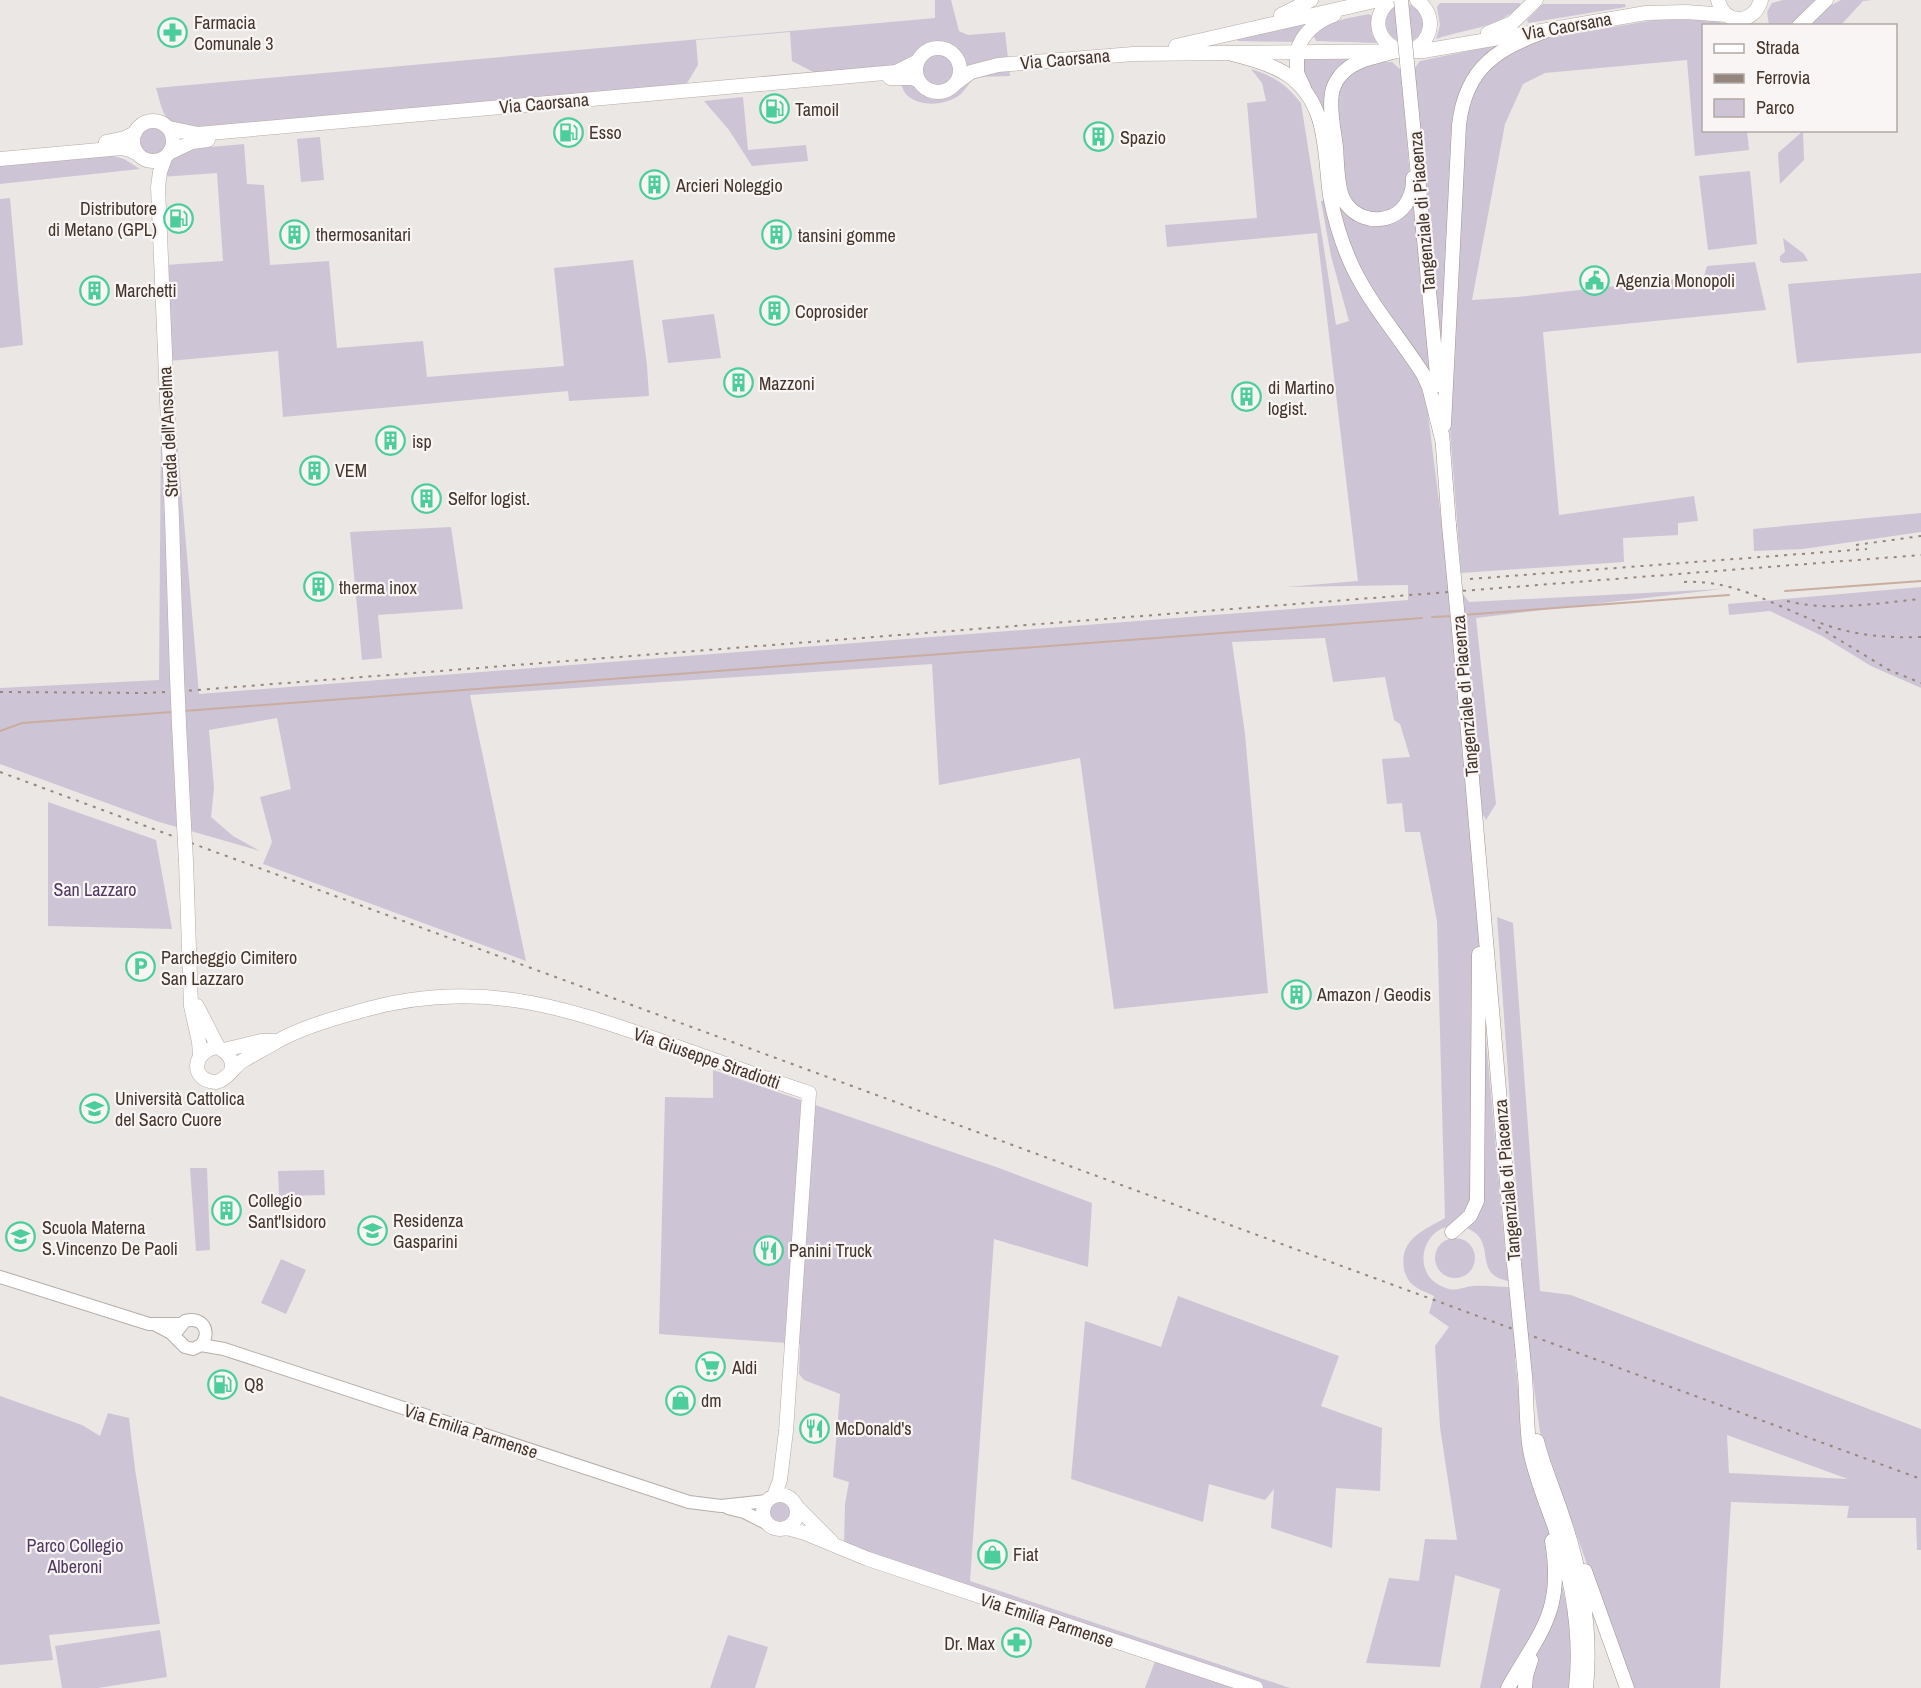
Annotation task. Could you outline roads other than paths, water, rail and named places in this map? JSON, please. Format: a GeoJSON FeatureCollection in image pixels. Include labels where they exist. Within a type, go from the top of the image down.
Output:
{"type":"FeatureCollection","features":[{"type":"Feature","properties":{"kind":"main road"},"geometry":{"type":"LineString","coordinates":[[1237,33],[1290,12],[1311,0]]}},
{"type":"Feature","properties":{"kind":"main road"},"geometry":{"type":"LineString","coordinates":[[1391,0],[1380,13],[1378,25],[1386,41],[1402,52]]}},
{"type":"Feature","properties":{"kind":"main road","name":"Tangenziale di Piacenza"},"geometry":{"type":"LineString","coordinates":[[1401,0],[1443,443],[1530,1450],[1540,1490],[1564,1558],[1583,1631],[1589,1663],[1586,1688]]}},
{"type":"Feature","properties":{"kind":"main road"},"geometry":{"type":"LineString","coordinates":[[1416,149],[1412,189],[1407,202],[1398,213],[1383,219],[1367,219],[1344,201],[1339,185],[1331,107],[1332,91],[1339,77],[1351,66],[1368,58],[1402,52],[1424,41],[1431,26],[1427,10],[1417,0]]}},
{"type":"Feature","properties":{"kind":"main road"},"geometry":{"type":"LineString","coordinates":[[1431,50],[1503,28],[1520,17],[1536,0]]}},
{"type":"Feature","properties":{"kind":"main road"},"geometry":{"type":"LineString","coordinates":[[1718,0],[1727,15]]}},
{"type":"Feature","properties":{"kind":"main road"},"geometry":{"type":"LineString","coordinates":[[1801,24],[1826,0]]}},
{"type":"Feature","properties":{"kind":"main road"},"geometry":{"type":"LineString","coordinates":[[1376,1],[1322,20],[1305,36],[1297,52],[1298,73],[1316,108],[1323,129],[1334,218],[1348,256],[1358,277],[1423,374],[1429,387],[1443,443]]}},
{"type":"Feature","properties":{"kind":"main road","name":"Via Caorsana"},"geometry":{"type":"LineString","coordinates":[[1133,54],[1191,44],[1376,1]]}},
{"type":"Feature","properties":{"kind":"main road","name":"Via Caorsana"},"geometry":{"type":"LineString","coordinates":[[998,65],[1133,54],[1431,50],[1646,13],[1686,12],[1727,15],[1734,18],[1748,17],[1763,1]]}},
{"type":"Feature","properties":{"kind":"main road"},"geometry":{"type":"LineString","coordinates":[[1443,443],[1455,195],[1462,103],[1475,76],[1492,57],[1518,41],[1551,29]]}},
{"type":"Feature","properties":{"kind":"main road"},"geometry":{"type":"LineString","coordinates":[[933,49],[946,50],[955,57],[970,62],[998,65],[971,72],[950,88],[938,92],[926,88],[918,80],[916,74],[918,61],[933,49]]}},
{"type":"Feature","properties":{"kind":"main road"},"geometry":{"type":"LineString","coordinates":[[1232,54],[1252,59],[1281,71],[1297,83],[1310,98]]}},
{"type":"Feature","properties":{"kind":"main road"},"geometry":{"type":"LineString","coordinates":[[955,57],[960,70],[955,84]]}},
{"type":"Feature","properties":{"kind":"main road","name":"Via Caorsana"},"geometry":{"type":"LineString","coordinates":[[169,128],[198,134],[896,72],[918,61]]}},
{"type":"Feature","properties":{"kind":"main road","name":"Via Caorsana"},"geometry":{"type":"LineString","coordinates":[[168,155],[192,142],[210,140],[898,77],[918,80]]}},
{"type":"Feature","properties":{"kind":"main road"},"geometry":{"type":"LineString","coordinates":[[0,152],[114,142],[135,133],[143,124],[149,122],[162,123],[169,128],[174,140],[168,155],[159,161],[121,148],[0,159]]}},
{"type":"Feature","properties":{"kind":"main road"},"geometry":{"type":"LineString","coordinates":[[135,133],[133,144],[142,157]]}},
{"type":"Feature","properties":{"kind":"main road","name":"Strada dell'Anselma"},"geometry":{"type":"LineString","coordinates":[[168,155],[160,172],[158,187],[192,996]]}},
{"type":"Feature","properties":{"kind":"main road","name":"Strada dell'Anselma"},"geometry":{"type":"LineString","coordinates":[[142,157],[158,187]]}},
{"type":"Feature","properties":{"kind":"main road"},"geometry":{"type":"LineString","coordinates":[[1452,1232],[1470,1216],[1477,1201],[1480,978],[1475,900],[1480,868]]}},
{"type":"Feature","properties":{"kind":"main road"},"geometry":{"type":"LineString","coordinates":[[192,996],[221,1048],[231,1058],[231,1071],[219,1082],[205,1080],[197,1067],[200,1055],[191,1006],[192,996]]}},
{"type":"Feature","properties":{"kind":"main road","name":"Via Giuseppe Stradiotti"},"geometry":{"type":"LineString","coordinates":[[231,1071],[277,1041],[355,1012],[411,1000],[457,996],[509,998],[581,1014],[808,1093],[786,1431],[780,1480],[771,1498]]}},
{"type":"Feature","properties":{"kind":"main road","name":"Via Giuseppe Stradiotti"},"geometry":{"type":"LineString","coordinates":[[221,1048],[261,1041],[277,1041]]}},
{"type":"Feature","properties":{"kind":"main road"},"geometry":{"type":"LineString","coordinates":[[200,1055],[211,1047],[221,1048]]}},
{"type":"Feature","properties":{"kind":"main road","name":"Via Emilia Parmense"},"geometry":{"type":"LineString","coordinates":[[0,1277],[156,1325],[178,1338],[185,1347],[193,1349],[201,1345],[224,1349],[689,1502],[744,1512],[766,1523]]}},
{"type":"Feature","properties":{"kind":"main road","name":"Via Emilia Parmense"},"geometry":{"type":"LineString","coordinates":[[156,1325],[181,1324],[188,1320],[196,1320],[224,1349]]}},
{"type":"Feature","properties":{"kind":"main road"},"geometry":{"type":"LineString","coordinates":[[178,1338],[177,1331],[181,1324]]}},
{"type":"Feature","properties":{"kind":"main road"},"geometry":{"type":"LineString","coordinates":[[201,1345],[206,1339],[206,1332]]}},
{"type":"Feature","properties":{"kind":"main road","name":"Tangenziale di Piacenza"},"geometry":{"type":"LineString","coordinates":[[1526,1392],[1539,1448],[1563,1516],[1584,1597],[1583,1631],[1576,1688]]}},
{"type":"Feature","properties":{"kind":"main road","name":"Via Giuseppe Stradiotti"},"geometry":{"type":"LineString","coordinates":[[786,1431],[788,1439],[786,1480],[794,1503]]}},
{"type":"Feature","properties":{"kind":"main road"},"geometry":{"type":"LineString","coordinates":[[1508,1688],[1544,1627],[1554,1599],[1556,1570],[1551,1535],[1540,1490]]}},
{"type":"Feature","properties":{"kind":"main road"},"geometry":{"type":"LineString","coordinates":[[783,1495],[794,1503],[797,1517],[787,1528],[776,1529],[766,1523],[763,1512],[771,1498],[783,1495]]}},
{"type":"Feature","properties":{"kind":"main road","name":"Via Emilia Parmense"},"geometry":{"type":"LineString","coordinates":[[721,1506],[771,1498]]}},
{"type":"Feature","properties":{"kind":"main road","name":"Via Emilia Parmense"},"geometry":{"type":"LineString","coordinates":[[794,1503],[839,1548]]}},
{"type":"Feature","properties":{"kind":"main road"},"geometry":{"type":"LineString","coordinates":[[1563,1516],[1627,1688]]}},
{"type":"Feature","properties":{"kind":"main road","name":"Via Emilia Parmense"},"geometry":{"type":"LineString","coordinates":[[787,1528],[994,1602],[1256,1688]]}},
{"type":"Feature","properties":{"kind":"main road"},"geometry":{"type":"LineString","coordinates":[[1526,1688],[1526,1676],[1535,1643]]}},
{"type":"Feature","properties":{"kind":"waterway"},"geometry":{"type":"LineString","coordinates":[[1785,591],[1921,581]]}},
{"type":"Feature","properties":{"kind":"waterway"},"geometry":{"type":"LineString","coordinates":[[1462,615],[1729,595]]}},
{"type":"Feature","properties":{"kind":"waterway"},"geometry":{"type":"LineString","coordinates":[[1432,617],[1453,616]]}},
{"type":"Feature","properties":{"kind":"waterway"},"geometry":{"type":"LineString","coordinates":[[184,711],[1422,618]]}},
{"type":"Feature","properties":{"kind":"waterway"},"geometry":{"type":"LineString","coordinates":[[0,731],[22,723],[172,712]]}},
{"type":"Feature","properties":{"kind":"railway"},"geometry":{"type":"LineString","coordinates":[[1856,545],[1921,536]]}},
{"type":"Feature","properties":{"kind":"railway"},"geometry":{"type":"LineString","coordinates":[[1470,579],[1867,549]]}},
{"type":"Feature","properties":{"kind":"railway"},"geometry":{"type":"LineString","coordinates":[[0,692],[184,691],[1921,555]]}},
{"type":"Feature","properties":{"kind":"railway"},"geometry":{"type":"LineString","coordinates":[[1684,582],[1704,582],[1741,590],[1829,626],[1852,632],[1886,637],[1921,637]]}},
{"type":"Feature","properties":{"kind":"railway"},"geometry":{"type":"LineString","coordinates":[[1787,601],[1837,606],[1921,599]]}},
{"type":"Feature","properties":{"kind":"railway"},"geometry":{"type":"LineString","coordinates":[[1818,627],[1889,670],[1921,683]]}},
{"type":"Feature","properties":{"kind":"railway"},"geometry":{"type":"LineString","coordinates":[[0,772],[178,838]]}},
{"type":"Feature","properties":{"kind":"railway"},"geometry":{"type":"LineString","coordinates":[[191,843],[1921,1479]]}},
{"type":"Feature","properties":{"kind":"place","name":"Farmacia Comunale 3"},"geometry":{"type":"Point","coordinates":[173,32]}},
{"type":"Feature","properties":{"kind":"place","name":"Tamoil"},"geometry":{"type":"Point","coordinates":[774,109]}},
{"type":"Feature","properties":{"kind":"place","name":"Esso"},"geometry":{"type":"Point","coordinates":[568,132]}},
{"type":"Feature","properties":{"kind":"place","name":"Spazio"},"geometry":{"type":"Point","coordinates":[1099,137]}},
{"type":"Feature","properties":{"kind":"place","name":"Arcieri Noleggio"},"geometry":{"type":"Point","coordinates":[655,185]}},
{"type":"Feature","properties":{"kind":"place","name":"Distributore di Metano (GPL)"},"geometry":{"type":"Point","coordinates":[178,218]}},
{"type":"Feature","properties":{"kind":"place","name":"thermosanitari"},"geometry":{"type":"Point","coordinates":[295,234]}},
{"type":"Feature","properties":{"kind":"place","name":"tansini gomme"},"geometry":{"type":"Point","coordinates":[777,235]}},
{"type":"Feature","properties":{"kind":"place","name":"Agenzia Monopoli"},"geometry":{"type":"Point","coordinates":[1595,280]}},
{"type":"Feature","properties":{"kind":"place","name":"Marchetti"},"geometry":{"type":"Point","coordinates":[94,290]}},
{"type":"Feature","properties":{"kind":"place","name":"Coprosider"},"geometry":{"type":"Point","coordinates":[774,311]}},
{"type":"Feature","properties":{"kind":"place","name":"Mazzoni"},"geometry":{"type":"Point","coordinates":[738,383]}},
{"type":"Feature","properties":{"kind":"place","name":"di Martino logist."},"geometry":{"type":"Point","coordinates":[1247,397]}},
{"type":"Feature","properties":{"kind":"place","name":"isp"},"geometry":{"type":"Point","coordinates":[391,441]}},
{"type":"Feature","properties":{"kind":"place","name":"VEM"},"geometry":{"type":"Point","coordinates":[314,470]}},
{"type":"Feature","properties":{"kind":"place","name":"Selfor logist."},"geometry":{"type":"Point","coordinates":[427,498]}},
{"type":"Feature","properties":{"kind":"place","name":"therma inox"},"geometry":{"type":"Point","coordinates":[318,587]}},
{"type":"Feature","properties":{"kind":"place","name":"Parcheggio Cimitero San Lazzaro"},"geometry":{"type":"Point","coordinates":[140,967]}},
{"type":"Feature","properties":{"kind":"place","name":"Amazon / Geodis"},"geometry":{"type":"Point","coordinates":[1296,994]}},
{"type":"Feature","properties":{"kind":"place","name":"Università Cattolica del Sacro Cuore"},"geometry":{"type":"Point","coordinates":[94,1108]}},
{"type":"Feature","properties":{"kind":"place","name":"Collegio Sant'Isidoro"},"geometry":{"type":"Point","coordinates":[227,1210]}},
{"type":"Feature","properties":{"kind":"place","name":"Residenza Gasparini"},"geometry":{"type":"Point","coordinates":[372,1230]}},
{"type":"Feature","properties":{"kind":"place","name":"Scuola Materna S.Vincenzo De Paoli"},"geometry":{"type":"Point","coordinates":[21,1237]}},
{"type":"Feature","properties":{"kind":"place","name":"Panini Truck"},"geometry":{"type":"Point","coordinates":[768,1250]}},
{"type":"Feature","properties":{"kind":"place","name":"Aldi"},"geometry":{"type":"Point","coordinates":[711,1367]}},
{"type":"Feature","properties":{"kind":"place","name":"Q8"},"geometry":{"type":"Point","coordinates":[223,1384]}},
{"type":"Feature","properties":{"kind":"place","name":"dm"},"geometry":{"type":"Point","coordinates":[680,1400]}},
{"type":"Feature","properties":{"kind":"place","name":"McDonald's"},"geometry":{"type":"Point","coordinates":[814,1428]}},
{"type":"Feature","properties":{"kind":"place","name":"Fiat"},"geometry":{"type":"Point","coordinates":[992,1554]}},
{"type":"Feature","properties":{"kind":"place","name":"Dr. Max"},"geometry":{"type":"Point","coordinates":[1016,1643]}},
{"type":"Feature","properties":{"kind":"park label","name":"San Lazzaro"},"geometry":{"type":"Point","coordinates":[95,889]}},
{"type":"Feature","properties":{"kind":"park label","name":"Parco Collegio Alberoni"},"geometry":{"type":"Point","coordinates":[75,1555]}}]}
